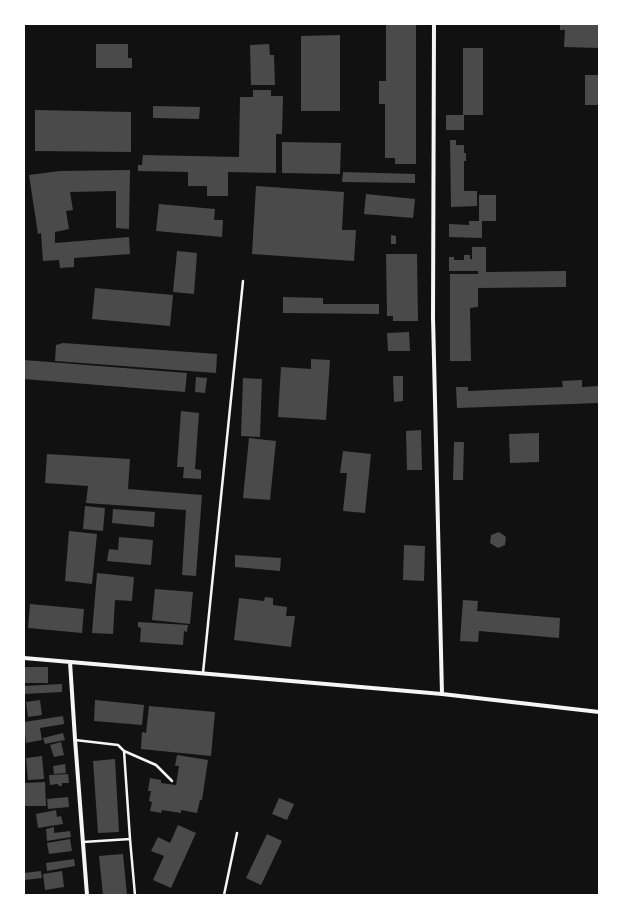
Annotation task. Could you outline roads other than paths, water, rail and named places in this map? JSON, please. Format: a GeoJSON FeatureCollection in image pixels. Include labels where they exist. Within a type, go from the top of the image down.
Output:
{"type":"FeatureCollection","features":[{"type":"Feature","properties":{"kind":"street"},"geometry":{"type":"LineString","coordinates":[[434,24],[434,317],[442,694]]}},
{"type":"Feature","properties":{"kind":"street"},"geometry":{"type":"LineString","coordinates":[[24,658],[442,694],[599,712]]}},
{"type":"Feature","properties":{"kind":"street"},"geometry":{"type":"LineString","coordinates":[[70,662],[74,739],[87,895]]}},
{"type":"Feature","properties":{"kind":"lane"},"geometry":{"type":"LineString","coordinates":[[202,673],[243,281]]}},
{"type":"Feature","properties":{"kind":"lane"},"geometry":{"type":"LineString","coordinates":[[74,739],[118,745],[124,751],[156,765],[172,781]]}},
{"type":"Feature","properties":{"kind":"lane"},"geometry":{"type":"LineString","coordinates":[[124,751],[135,895]]}},
{"type":"Feature","properties":{"kind":"lane"},"geometry":{"type":"LineString","coordinates":[[224,895],[238,833]]}},
{"type":"Feature","properties":{"kind":"lane"},"geometry":{"type":"LineString","coordinates":[[83,842],[130,839]]}}]}
